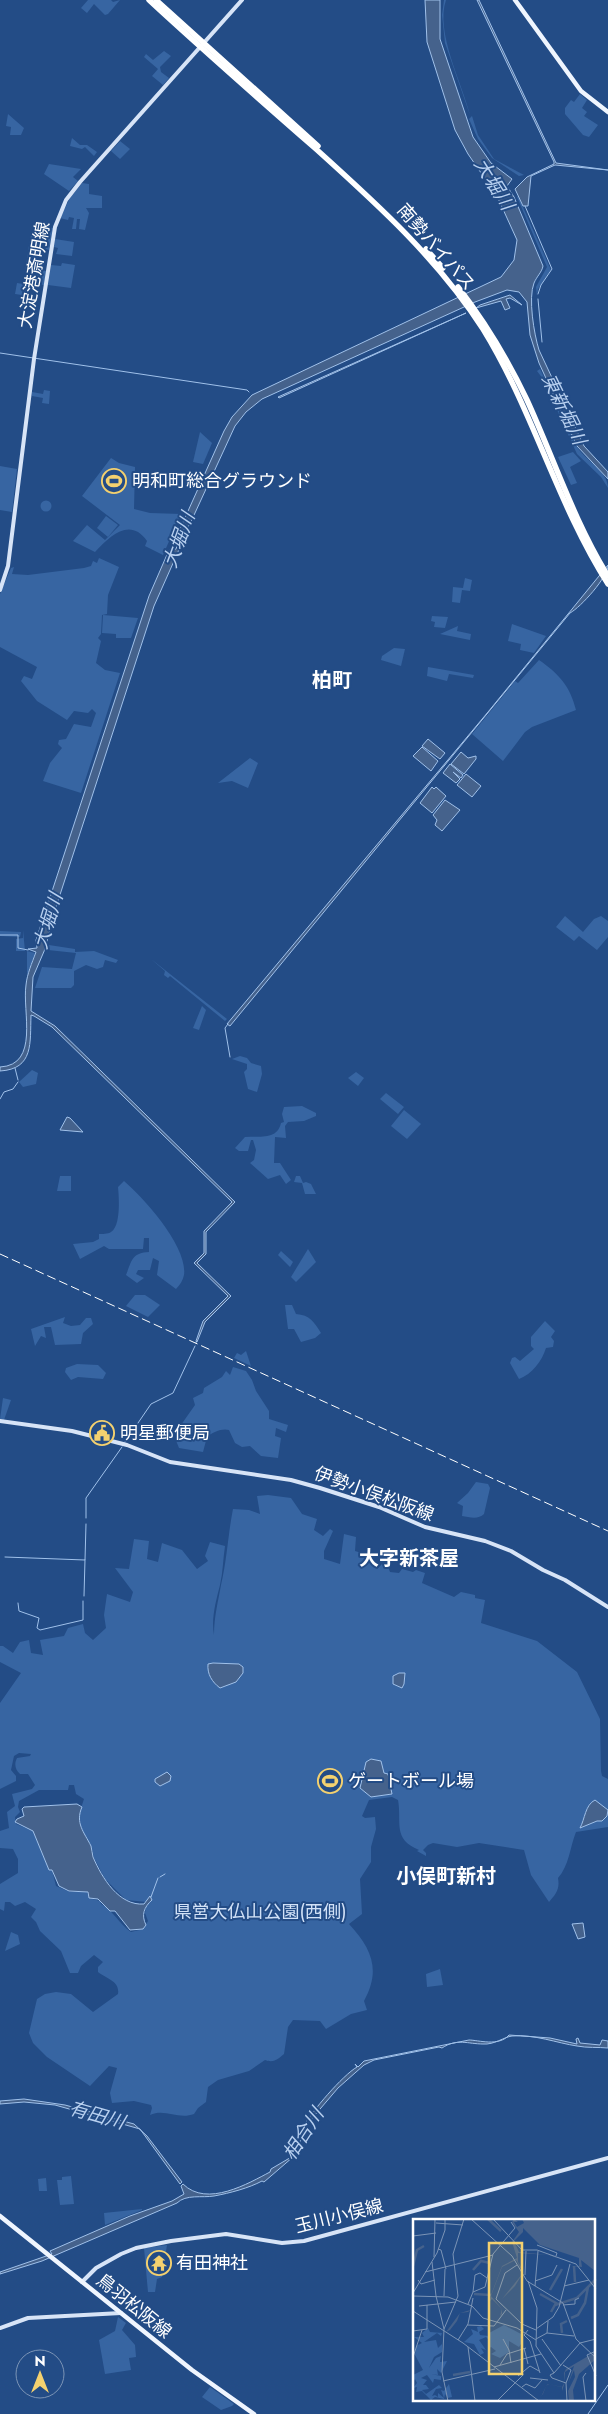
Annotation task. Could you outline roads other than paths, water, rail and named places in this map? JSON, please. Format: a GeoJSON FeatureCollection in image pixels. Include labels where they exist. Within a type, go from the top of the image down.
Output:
{"type":"FeatureCollection","features":[{"type":"Feature","properties":{"kind":"highway","name":"南勢バイパス"},"geometry":{"type":"LineString","coordinates":[[149,0],[202,44]]}},
{"type":"Feature","properties":{"kind":"highway","name":"南勢バイパス"},"geometry":{"type":"LineString","coordinates":[[156,0],[390,216],[460,293],[497,344],[526,398],[580,526],[607,578]]}},
{"type":"Feature","properties":{"kind":"main road","name":"大淀港斎明線"},"geometry":{"type":"LineString","coordinates":[[0,590],[8,566],[35,358],[55,227],[63,204],[80,182],[242,0]]}},
{"type":"Feature","properties":{"kind":"main road"},"geometry":{"type":"LineString","coordinates":[[515,0],[578,88],[594,103],[608,112]]}},
{"type":"Feature","properties":{"kind":"main road","name":"伊勢小俣松阪線"},"geometry":{"type":"LineString","coordinates":[[0,1421],[72,1431],[127,1445],[170,1462],[284,1479],[320,1488],[379,1507],[424,1527],[485,1541],[511,1551],[543,1570],[565,1580],[608,1607]]}},
{"type":"Feature","properties":{"kind":"main road","name":"玉川小俣線"},"geometry":{"type":"LineString","coordinates":[[82,2282],[96,2268],[136,2248],[226,2234],[282,2243],[304,2241],[608,2158]]}},
{"type":"Feature","properties":{"kind":"main road","name":"鳥羽松阪線"},"geometry":{"type":"LineString","coordinates":[[0,2216],[192,2370],[254,2414]]}},
{"type":"Feature","properties":{"kind":"main road"},"geometry":{"type":"LineString","coordinates":[[0,2328],[28,2318],[120,2313]]}},
{"type":"Feature","properties":{"kind":"water"},"geometry":{"type":"Polygon","coordinates":[[[425,0],[440,0],[440,39],[473,137],[491,163],[512,179],[507,186],[514,197],[543,266],[532,290],[535,335],[539,350],[584,446],[608,472],[608,479],[577,446],[539,363],[530,335],[527,302],[519,292],[507,290],[475,302],[262,399],[246,412],[235,426],[189,526],[186,527],[179,537],[180,540],[186,534],[154,606],[56,907],[45,949],[33,977],[31,1011],[55,1026],[235,1202],[206,1232],[206,1254],[197,1263],[231,1296],[205,1322],[197,1342],[203,1321],[228,1296],[194,1263],[204,1253],[204,1231],[232,1202],[52,1027],[34,1016],[31,1015],[30,1044],[24,1060],[11,1069],[0,1071],[0,1067],[12,1064],[20,1057],[25,1047],[27,1035],[26,985],[36,952],[28,949],[37,948],[36,940],[149,596],[169,550],[176,549],[178,543],[175,540],[232,417],[252,395],[501,277],[514,260],[517,240],[497,196],[468,154],[455,130],[427,42],[425,0]]]}},
{"type":"Feature","properties":{"kind":"water"},"geometry":{"type":"Polygon","coordinates":[[[477,0],[479,0],[556,163],[608,170],[555,165],[531,176],[528,206],[523,206],[515,189],[527,177],[554,164],[554,162],[477,0]]]}},
{"type":"Feature","properties":{"kind":"water"},"geometry":{"type":"Polygon","coordinates":[[[510,295],[522,305],[510,298],[506,299],[510,308],[505,310],[501,301],[476,308],[480,305],[510,295]]]}},
{"type":"Feature","properties":{"kind":"water"},"geometry":{"type":"Polygon","coordinates":[[[466,313],[279,398],[278,397],[466,313]]]}},
{"type":"Feature","properties":{"kind":"water"},"geometry":{"type":"Polygon","coordinates":[[[608,565],[604,577],[593,591],[581,605],[570,613],[230,1026],[227,1024],[488,712],[608,565]]]}},
{"type":"Feature","properties":{"kind":"water"},"geometry":{"type":"Polygon","coordinates":[[[428,739],[445,753],[440,759],[422,746],[428,739]]]}},
{"type":"Feature","properties":{"kind":"water"},"geometry":{"type":"Polygon","coordinates":[[[422,747],[438,761],[431,771],[413,756],[422,747]]]}},
{"type":"Feature","properties":{"kind":"water"},"geometry":{"type":"Polygon","coordinates":[[[461,752],[468,758],[476,756],[476,759],[464,774],[451,764],[461,752]]]}},
{"type":"Feature","properties":{"kind":"water"},"geometry":{"type":"Polygon","coordinates":[[[450,764],[463,775],[461,778],[453,772],[460,779],[456,783],[443,773],[450,764]]]}},
{"type":"Feature","properties":{"kind":"water"},"geometry":{"type":"Polygon","coordinates":[[[466,774],[481,786],[472,797],[457,785],[466,774]]]}},
{"type":"Feature","properties":{"kind":"water"},"geometry":{"type":"Polygon","coordinates":[[[432,787],[434,789],[436,787],[446,796],[432,813],[420,803],[432,787]]]}},
{"type":"Feature","properties":{"kind":"water"},"geometry":{"type":"Polygon","coordinates":[[[445,800],[460,810],[442,831],[435,825],[437,820],[433,815],[445,800]]]}},
{"type":"Feature","properties":{"kind":"water"},"geometry":{"type":"Polygon","coordinates":[[[67,1117],[70,1118],[83,1132],[60,1130],[67,1117]]]}},
{"type":"Feature","properties":{"kind":"water"},"geometry":{"type":"Polygon","coordinates":[[[208,1664],[239,1664],[243,1667],[243,1673],[236,1682],[220,1688],[212,1680],[208,1671],[208,1664]]]}},
{"type":"Feature","properties":{"kind":"water"},"geometry":{"type":"Polygon","coordinates":[[[405,1673],[402,1688],[393,1684],[393,1676],[405,1673]]]}},
{"type":"Feature","properties":{"kind":"water"},"geometry":{"type":"Polygon","coordinates":[[[371,1759],[381,1761],[384,1773],[388,1774],[392,1794],[371,1797],[360,1788],[366,1762],[371,1759]]]}},
{"type":"Feature","properties":{"kind":"water"},"geometry":{"type":"Polygon","coordinates":[[[167,1772],[171,1776],[170,1781],[160,1786],[155,1782],[155,1779],[167,1772]]]}},
{"type":"Feature","properties":{"kind":"water"},"geometry":{"type":"Polygon","coordinates":[[[595,1800],[608,1810],[607,1816],[602,1821],[597,1821],[580,1828],[589,1805],[595,1800]]]}},
{"type":"Feature","properties":{"kind":"water"},"geometry":{"type":"Polygon","coordinates":[[[77,1804],[82,1807],[79,1818],[81,1827],[106,1882],[119,1896],[135,1903],[144,1904],[150,1896],[152,1900],[144,1911],[146,1925],[143,1929],[130,1930],[115,1911],[110,1911],[98,1899],[89,1898],[88,1892],[69,1891],[59,1886],[52,1870],[49,1870],[33,1831],[15,1822],[24,1816],[22,1809],[24,1807],[77,1804]]]}},
{"type":"Feature","properties":{"kind":"water"},"geometry":{"type":"Polygon","coordinates":[[[311,1904],[316,1908],[313,1915],[300,1916],[298,1908],[311,1904]]]}},
{"type":"Feature","properties":{"kind":"water"},"geometry":{"type":"Polygon","coordinates":[[[583,1923],[585,1937],[578,1939],[572,1924],[583,1923]]]}},
{"type":"Feature","properties":{"kind":"water"},"geometry":{"type":"Polygon","coordinates":[[[531,2037],[550,2038],[577,2044],[576,2039],[578,2038],[580,2043],[600,2045],[602,2040],[608,2041],[608,2048],[581,2047],[531,2037]]]}},
{"type":"Feature","properties":{"kind":"water"},"geometry":{"type":"Polygon","coordinates":[[[469,2040],[497,2041],[487,2044],[456,2043],[469,2040]]]}},
{"type":"Feature","properties":{"kind":"water","name":"相合川"},"geometry":{"type":"Polygon","coordinates":[[[452,2043],[442,2048],[439,2047],[374,2060],[364,2065],[338,2088],[309,2122],[293,2157],[264,2182],[262,2181],[220,2195],[185,2198],[42,2261],[0,2274],[0,2272],[52,2254],[50,2251],[130,2216],[172,2201],[184,2194],[181,2186],[183,2184],[193,2191],[204,2194],[216,2194],[240,2187],[261,2177],[293,2156],[308,2120],[336,2085],[357,2067],[355,2064],[358,2067],[364,2061],[452,2043]]]}},
{"type":"Feature","properties":{"kind":"water","name":"有田川"},"geometry":{"type":"Polygon","coordinates":[[[24,2099],[65,2105],[134,2124],[139,2129],[55,2105],[24,2102],[0,2104],[0,2101],[24,2099]]]}},
{"type":"Feature","properties":{"kind":"water"},"geometry":{"type":"Polygon","coordinates":[[[141,2131],[147,2136],[182,2182],[180,2184],[141,2131]]]}},
{"type":"Feature","properties":{"kind":"waterway","name":"大堀川"},"geometry":{"type":"LineString","coordinates":[[525,206],[552,269],[541,285],[538,294]]}},
{"type":"Feature","properties":{"kind":"waterway"},"geometry":{"type":"LineString","coordinates":[[538,299],[542,342]]}},
{"type":"Feature","properties":{"kind":"waterway"},"geometry":{"type":"LineString","coordinates":[[0,353],[247,390],[249,392]]}},
{"type":"Feature","properties":{"kind":"waterway","name":"大堀川"},"geometry":{"type":"LineString","coordinates":[[0,935],[18,935],[18,948],[28,950]]}},
{"type":"Feature","properties":{"kind":"waterway"},"geometry":{"type":"LineString","coordinates":[[228,1024],[225,1028],[230,1057]]}},
{"type":"Feature","properties":{"kind":"waterway"},"geometry":{"type":"LineString","coordinates":[[15,1068],[18,1080]]}},
{"type":"Feature","properties":{"kind":"waterway"},"geometry":{"type":"LineString","coordinates":[[0,1099],[4,1092],[13,1089],[18,1082]]}},
{"type":"Feature","properties":{"kind":"waterway"},"geometry":{"type":"LineString","coordinates":[[125,1442],[151,1404],[173,1393],[195,1346]]}},
{"type":"Feature","properties":{"kind":"waterway"},"geometry":{"type":"LineString","coordinates":[[86,1518],[86,1498],[122,1447]]}},
{"type":"Feature","properties":{"kind":"waterway"},"geometry":{"type":"LineString","coordinates":[[5,1557],[85,1560],[86,1524]]}},
{"type":"Feature","properties":{"kind":"waterway"},"geometry":{"type":"LineString","coordinates":[[84,1596],[85,1560]]}},
{"type":"Feature","properties":{"kind":"waterway"},"geometry":{"type":"LineString","coordinates":[[18,1603],[19,1611],[39,1618],[37,1628],[40,1630],[83,1620],[83,1601]]}},
{"type":"Feature","properties":{"kind":"waterway"},"geometry":{"type":"LineString","coordinates":[[160,1877],[165,1874]]}},
{"type":"Feature","properties":{"kind":"waterway"},"geometry":{"type":"LineString","coordinates":[[151,1897],[158,1878]]}},
{"type":"Feature","properties":{"kind":"waterway"},"geometry":{"type":"LineString","coordinates":[[588,2414],[608,2385]]}},
{"type":"Feature","properties":{"kind":"railway"},"geometry":{"type":"LineString","coordinates":[[0,1254],[608,1531]]}},
{"type":"Feature","properties":{"kind":"place","name":"明和町総合グラウンド"},"geometry":{"type":"Point","coordinates":[114,481]}},
{"type":"Feature","properties":{"kind":"place","name":"明星郵便局"},"geometry":{"type":"Point","coordinates":[102,1433]}},
{"type":"Feature","properties":{"kind":"place","name":"ゲートボール場"},"geometry":{"type":"Point","coordinates":[330,1781]}},
{"type":"Feature","properties":{"kind":"place","name":"有田神社"},"geometry":{"type":"Point","coordinates":[159,2263]}},
{"type":"Feature","properties":{"kind":"district","name":"柏町"},"geometry":{"type":"Point","coordinates":[332,680]}},
{"type":"Feature","properties":{"kind":"district","name":"大字新茶屋"},"geometry":{"type":"Point","coordinates":[409,1558]}},
{"type":"Feature","properties":{"kind":"district","name":"小俣町新村"},"geometry":{"type":"Point","coordinates":[446,1876]}},
{"type":"Feature","properties":{"kind":"water label","name":"東新堀川"},"geometry":{"type":"Point","coordinates":[564,409]}},
{"type":"Feature","properties":{"kind":"park label","name":"県営大仏山公園(西側)"},"geometry":{"type":"Point","coordinates":[260,1912]}}]}
